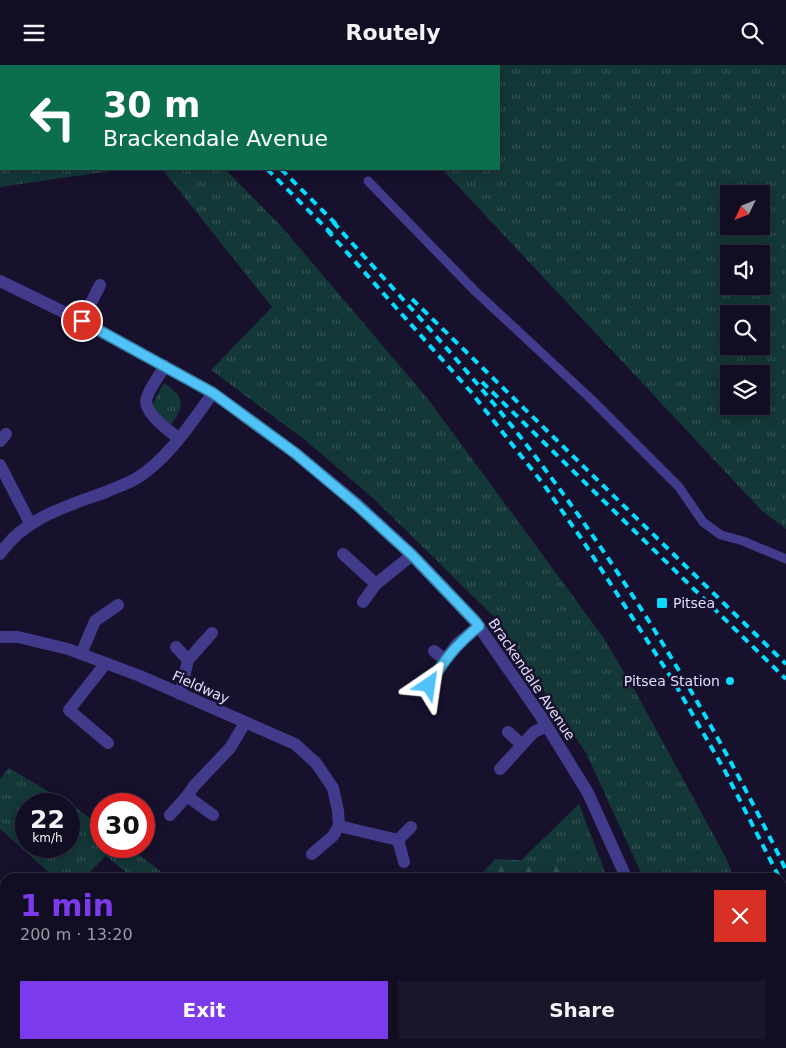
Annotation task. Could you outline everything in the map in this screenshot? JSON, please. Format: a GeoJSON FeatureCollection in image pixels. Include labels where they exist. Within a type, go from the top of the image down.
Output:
{"type":"FeatureCollection","features":[{"type":"Feature","properties":{"kind":"street","name":"Brackendale Avenue"},"geometry":{"type":"LineString","coordinates":[[0,281],[82,321],[213,393],[295,453],[357,505],[412,555],[479,626],[547,726],[588,793],[624,873]]}},
{"type":"Feature","properties":{"kind":"street"},"geometry":{"type":"LineString","coordinates":[[82,321],[100,285]]}},
{"type":"Feature","properties":{"kind":"street"},"geometry":{"type":"LineString","coordinates":[[165,366],[147,397],[146,403],[148,411],[179,439]]}},
{"type":"Feature","properties":{"kind":"street"},"geometry":{"type":"LineString","coordinates":[[0,554],[13,537],[30,523],[127,484],[152,467],[179,439],[213,393]]}},
{"type":"Feature","properties":{"kind":"street"},"geometry":{"type":"LineString","coordinates":[[0,465],[30,523]]}},
{"type":"Feature","properties":{"kind":"street"},"geometry":{"type":"LineString","coordinates":[[343,554],[376,584]]}},
{"type":"Feature","properties":{"kind":"street"},"geometry":{"type":"LineString","coordinates":[[363,602],[376,584],[412,555]]}},
{"type":"Feature","properties":{"kind":"street"},"geometry":{"type":"LineString","coordinates":[[81,654],[96,621],[118,605]]}},
{"type":"Feature","properties":{"kind":"street"},"geometry":{"type":"LineString","coordinates":[[429,685],[439,655],[457,644],[479,626]]}},
{"type":"Feature","properties":{"kind":"street"},"geometry":{"type":"LineString","coordinates":[[180,694],[188,660],[212,633]]}},
{"type":"Feature","properties":{"kind":"street","name":"Fieldway"},"geometry":{"type":"LineString","coordinates":[[0,637],[18,637],[40,641],[106,663],[295,744],[316,763],[333,787],[340,826]]}},
{"type":"Feature","properties":{"kind":"street"},"geometry":{"type":"LineString","coordinates":[[176,647],[188,660]]}},
{"type":"Feature","properties":{"kind":"street"},"geometry":{"type":"LineString","coordinates":[[106,663],[69,710],[108,743]]}},
{"type":"Feature","properties":{"kind":"street"},"geometry":{"type":"LineString","coordinates":[[170,815],[230,748],[245,723]]}},
{"type":"Feature","properties":{"kind":"street"},"geometry":{"type":"LineString","coordinates":[[500,769],[534,732],[547,726]]}},
{"type":"Feature","properties":{"kind":"street"},"geometry":{"type":"LineString","coordinates":[[508,732],[522,745]]}},
{"type":"Feature","properties":{"kind":"street"},"geometry":{"type":"LineString","coordinates":[[187,796],[213,815]]}},
{"type":"Feature","properties":{"kind":"street"},"geometry":{"type":"LineString","coordinates":[[312,854],[333,836],[340,826],[398,841]]}},
{"type":"Feature","properties":{"kind":"street"},"geometry":{"type":"LineString","coordinates":[[398,841],[411,827]]}},
{"type":"Feature","properties":{"kind":"street"},"geometry":{"type":"LineString","coordinates":[[398,841],[404,862]]}},
{"type":"Feature","properties":{"kind":"lane"},"geometry":{"type":"LineString","coordinates":[[368,181],[475,291],[591,399],[679,487],[703,522],[721,535],[743,541],[786,559]]}},
{"type":"Feature","properties":{"kind":"green space"},"geometry":{"type":"Polygon","coordinates":[[[500,65],[786,65],[786,529],[762,511],[443,170],[500,170],[500,65]]]}},
{"type":"Feature","properties":{"kind":"green space"},"geometry":{"type":"Polygon","coordinates":[[[0,170],[117,170],[0,187],[0,170]]]}},
{"type":"Feature","properties":{"kind":"green space"},"geometry":{"type":"Polygon","coordinates":[[[163,170],[226,170],[281,226],[428,399],[603,637],[633,687],[725,856],[732,873],[641,873],[586,753],[494,617],[374,499],[305,440],[211,370],[272,307],[163,170]]]}},
{"type":"Feature","properties":{"kind":"green space"},"geometry":{"type":"Polygon","coordinates":[[[164,383],[176,393],[181,401],[179,412],[171,425],[154,411],[152,405],[164,383]]]}},
{"type":"Feature","properties":{"kind":"green space"},"geometry":{"type":"Polygon","coordinates":[[[9,768],[51,793],[15,793],[15,842],[0,829],[0,779],[9,768]]]}},
{"type":"Feature","properties":{"kind":"green space"},"geometry":{"type":"Polygon","coordinates":[[[579,804],[605,873],[508,873],[579,804]]]}},
{"type":"Feature","properties":{"kind":"green space"},"geometry":{"type":"Polygon","coordinates":[[[80,811],[90,819],[90,858],[104,858],[89,873],[50,873],[33,858],[80,858],[80,811]]]}},
{"type":"Feature","properties":{"kind":"green space"},"geometry":{"type":"Polygon","coordinates":[[[108,858],[143,858],[163,873],[127,873],[108,858]]]}},
{"type":"Feature","properties":{"kind":"green space"},"geometry":{"type":"Polygon","coordinates":[[[495,859],[576,863],[578,873],[483,873],[495,859]]]}},
{"type":"Feature","properties":{"kind":"railway"},"geometry":{"type":"LineString","coordinates":[[268,170],[332,234]]}},
{"type":"Feature","properties":{"kind":"railway"},"geometry":{"type":"LineString","coordinates":[[282,170],[339,227]]}},
{"type":"Feature","properties":{"kind":"railway"},"geometry":{"type":"LineString","coordinates":[[333,222],[492,401],[576,512],[642,610],[703,712],[760,817],[786,870]]}},
{"type":"Feature","properties":{"kind":"railway"},"geometry":{"type":"LineString","coordinates":[[327,230],[471,392],[544,485],[581,538],[674,682],[725,771],[777,873]]}},
{"type":"Feature","properties":{"kind":"railway"},"geometry":{"type":"LineString","coordinates":[[412,299],[786,664]]}},
{"type":"Feature","properties":{"kind":"railway"},"geometry":{"type":"LineString","coordinates":[[482,382],[786,679]]}},
{"type":"Feature","properties":{"kind":"place","name":"Pitsea"},"geometry":{"type":"Point","coordinates":[662,603]}},
{"type":"Feature","properties":{"kind":"place","name":"Pitsea Station"},"geometry":{"type":"Point","coordinates":[730,681]}},
{"type":"Feature","properties":{"kind":"route"},"geometry":{"type":"LineString","coordinates":[[82,321],[213,393],[295,453],[357,505],[412,555],[475,621],[479,626],[457,644],[444,659],[429,685]]}}]}
